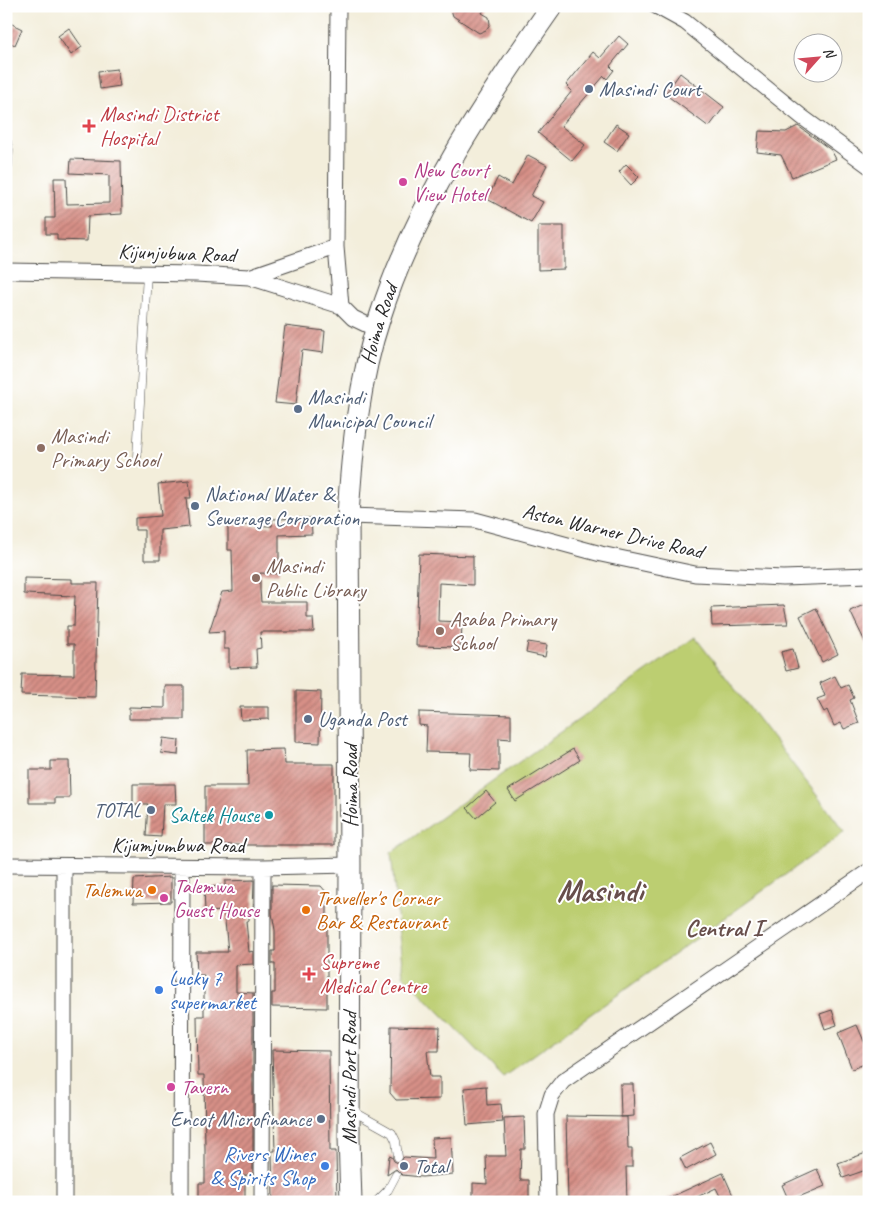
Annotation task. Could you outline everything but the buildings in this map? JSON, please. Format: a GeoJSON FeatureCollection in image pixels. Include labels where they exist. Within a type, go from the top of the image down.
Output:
{"type":"FeatureCollection","features":[{"type":"Feature","properties":{"kind":"main road","name":"Hoima Road"},"geometry":{"type":"LineString","coordinates":[[350,865],[348,516],[350,469],[376,329],[394,278],[428,204],[467,133],[505,73],[552,6]]}},
{"type":"Feature","properties":{"kind":"main road","name":"Masindi Port Road"},"geometry":{"type":"LineString","coordinates":[[350,865],[349,1109],[351,1202]]}},
{"type":"Feature","properties":{"kind":"street"},"geometry":{"type":"LineString","coordinates":[[338,6],[336,247],[341,306],[353,318],[376,329]]}},
{"type":"Feature","properties":{"kind":"street"},"geometry":{"type":"LineString","coordinates":[[656,6],[685,22],[802,117],[869,166]]}},
{"type":"Feature","properties":{"kind":"street"},"geometry":{"type":"LineString","coordinates":[[249,277],[336,247]]}},
{"type":"Feature","properties":{"kind":"street","name":"Kijunjubwa Road"},"geometry":{"type":"LineString","coordinates":[[6,271],[249,277],[341,306]]}},
{"type":"Feature","properties":{"kind":"street","name":"Aston Warner Drive Road"},"geometry":{"type":"LineString","coordinates":[[348,516],[475,520],[601,554],[695,574],[783,578],[869,575]]}},
{"type":"Feature","properties":{"kind":"street","name":"Kijumjumbwa Road"},"geometry":{"type":"LineString","coordinates":[[6,865],[263,867],[350,865]]}},
{"type":"Feature","properties":{"kind":"street"},"geometry":{"type":"LineString","coordinates":[[64,866],[64,1202]]}},
{"type":"Feature","properties":{"kind":"street"},"geometry":{"type":"LineString","coordinates":[[181,1202],[182,867]]}},
{"type":"Feature","properties":{"kind":"street"},"geometry":{"type":"LineString","coordinates":[[262,1202],[263,867]]}},
{"type":"Feature","properties":{"kind":"street"},"geometry":{"type":"LineString","coordinates":[[548,1202],[546,1114],[552,1095],[563,1081],[869,871]]}},
{"type":"Feature","properties":{"kind":"lane"},"geometry":{"type":"LineString","coordinates":[[6,138],[8,150],[6,190]]}},
{"type":"Feature","properties":{"kind":"lane"},"geometry":{"type":"LineString","coordinates":[[137,457],[147,273]]}},
{"type":"Feature","properties":{"kind":"lane"},"geometry":{"type":"LineString","coordinates":[[349,1109],[392,1134],[396,1142],[398,1157]]}},
{"type":"Feature","properties":{"kind":"lane"},"geometry":{"type":"LineString","coordinates":[[376,1202],[388,1190],[396,1175]]}},
{"type":"Feature","properties":{"kind":"green space"},"geometry":{"type":"Polygon","coordinates":[[[695,637],[845,832],[503,1077],[403,975],[391,853],[695,637]]]}},
{"type":"Feature","properties":{"kind":"place","name":"Masindi Court"},"geometry":{"type":"Point","coordinates":[589,89]}},
{"type":"Feature","properties":{"kind":"place","name":"Masindi District Hospital"},"geometry":{"type":"Point","coordinates":[89,126]}},
{"type":"Feature","properties":{"kind":"place","name":"New Court View Hotel"},"geometry":{"type":"Point","coordinates":[403,182]}},
{"type":"Feature","properties":{"kind":"place","name":"Masindi Municipal Council"},"geometry":{"type":"Point","coordinates":[298,409]}},
{"type":"Feature","properties":{"kind":"place","name":"Masindi Primary School"},"geometry":{"type":"Point","coordinates":[41,448]}},
{"type":"Feature","properties":{"kind":"place","name":"National Water & Sewerage Corporation"},"geometry":{"type":"Point","coordinates":[195,506]}},
{"type":"Feature","properties":{"kind":"place","name":"Masindi Public Library"},"geometry":{"type":"Point","coordinates":[256,578]}},
{"type":"Feature","properties":{"kind":"place","name":"Asaba Primary School"},"geometry":{"type":"Point","coordinates":[440,631]}},
{"type":"Feature","properties":{"kind":"place","name":"Uganda Post"},"geometry":{"type":"Point","coordinates":[308,719]}},
{"type":"Feature","properties":{"kind":"place","name":"TOTAL"},"geometry":{"type":"Point","coordinates":[151,810]}},
{"type":"Feature","properties":{"kind":"place","name":"Saltek House"},"geometry":{"type":"Point","coordinates":[269,815]}},
{"type":"Feature","properties":{"kind":"place","name":"Talemwa"},"geometry":{"type":"Point","coordinates":[152,890]}},
{"type":"Feature","properties":{"kind":"place","name":"Talemwa Guest House"},"geometry":{"type":"Point","coordinates":[164,898]}},
{"type":"Feature","properties":{"kind":"place","name":"Traveller's Corner Bar & Restaurant"},"geometry":{"type":"Point","coordinates":[306,910]}},
{"type":"Feature","properties":{"kind":"place","name":"Supreme Medical Centre"},"geometry":{"type":"Point","coordinates":[309,974]}},
{"type":"Feature","properties":{"kind":"place","name":"Lucky 7 supermarket"},"geometry":{"type":"Point","coordinates":[159,990]}},
{"type":"Feature","properties":{"kind":"place","name":"Tavern"},"geometry":{"type":"Point","coordinates":[171,1087]}},
{"type":"Feature","properties":{"kind":"place","name":"Encot Microfinance"},"geometry":{"type":"Point","coordinates":[321,1119]}},
{"type":"Feature","properties":{"kind":"place","name":"Rivers Wines & Spirits Shop"},"geometry":{"type":"Point","coordinates":[325,1166]}},
{"type":"Feature","properties":{"kind":"place","name":"Total"},"geometry":{"type":"Point","coordinates":[404,1166]}},
{"type":"Feature","properties":{"kind":"district","name":"Masindi"},"geometry":{"type":"Point","coordinates":[600,890]}},
{"type":"Feature","properties":{"kind":"district","name":"Central I"},"geometry":{"type":"Point","coordinates":[724,928]}}]}
